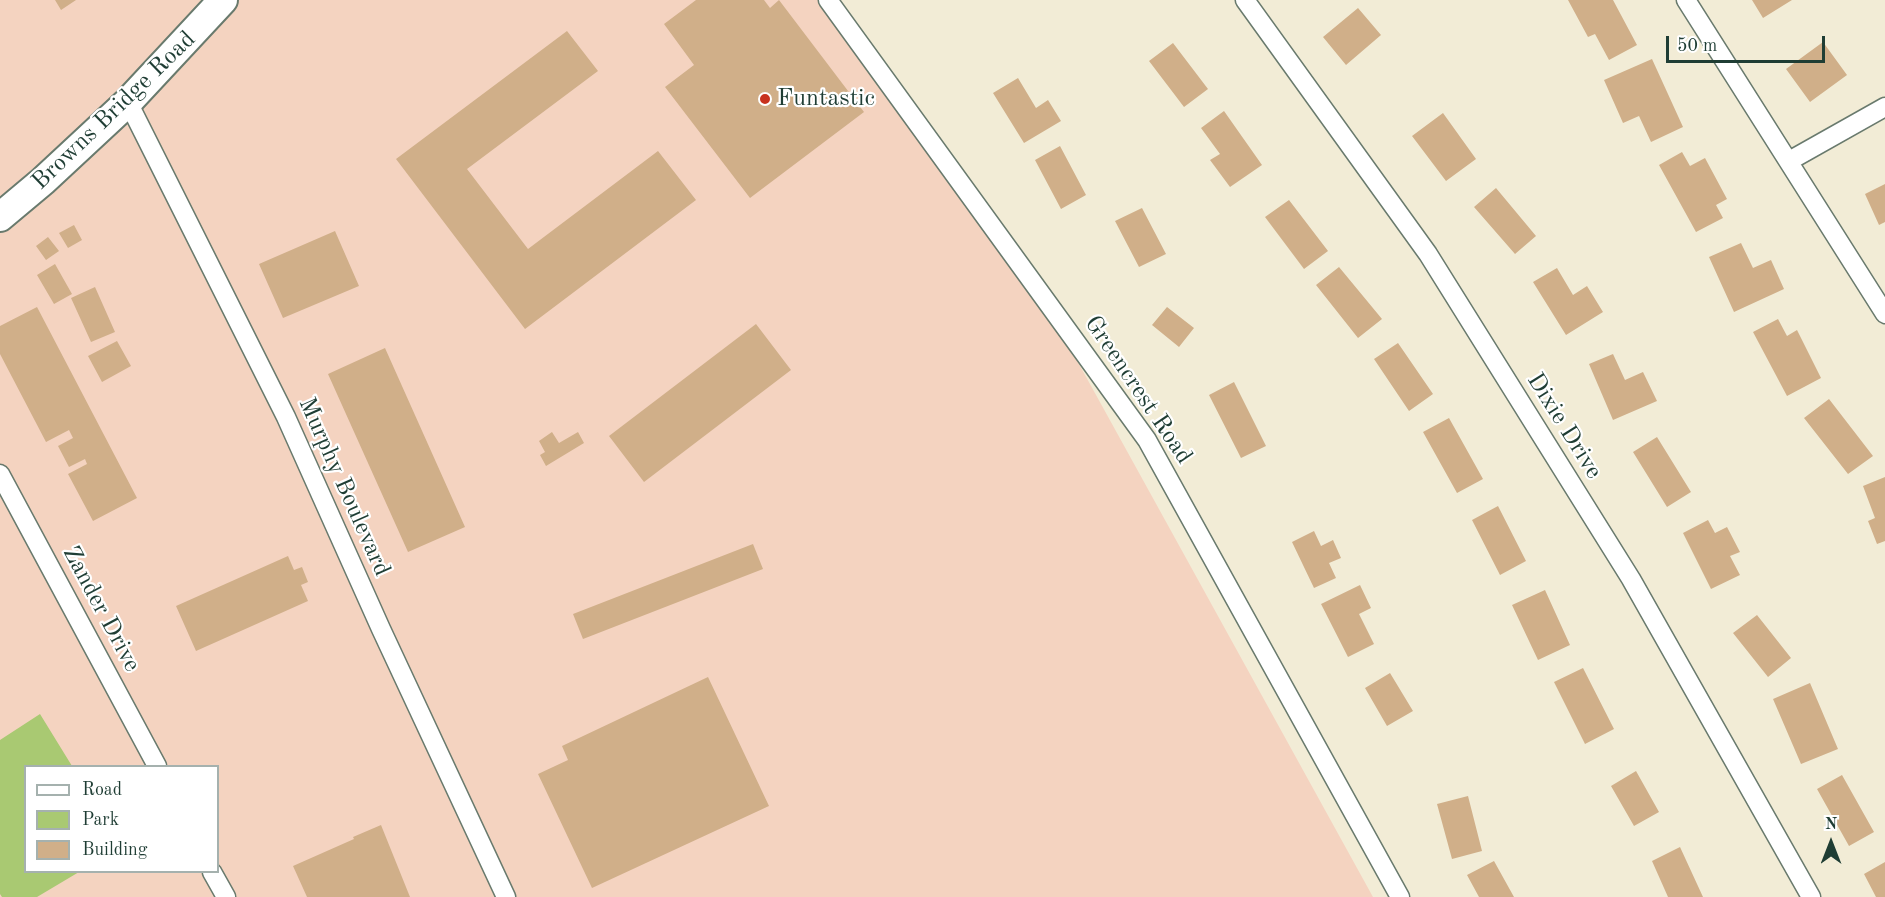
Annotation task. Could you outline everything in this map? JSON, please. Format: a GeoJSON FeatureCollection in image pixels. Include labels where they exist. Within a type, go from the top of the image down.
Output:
{"type":"FeatureCollection","features":[{"type":"Feature","properties":{"kind":"main road","name":"Browns Bridge Road"},"geometry":{"type":"LineString","coordinates":[[0,217],[43,181],[128,102],[223,0]]}},
{"type":"Feature","properties":{"kind":"street","name":"Greencrest Road"},"geometry":{"type":"LineString","coordinates":[[828,0],[1147,440],[1400,897]]}},
{"type":"Feature","properties":{"kind":"street","name":"Dixie Drive"},"geometry":{"type":"LineString","coordinates":[[1246,0],[1428,254],[1631,579],[1811,897]]}},
{"type":"Feature","properties":{"kind":"street"},"geometry":{"type":"LineString","coordinates":[[1686,0],[1885,314]]}},
{"type":"Feature","properties":{"kind":"street","name":"Murphy Boulevard"},"geometry":{"type":"LineString","coordinates":[[128,102],[286,417],[399,668],[506,897]]}},
{"type":"Feature","properties":{"kind":"street"},"geometry":{"type":"LineString","coordinates":[[1789,161],[1885,107]]}},
{"type":"Feature","properties":{"kind":"street","name":"Zander Drive"},"geometry":{"type":"LineString","coordinates":[[0,474],[157,765]]}},
{"type":"Feature","properties":{"kind":"street"},"geometry":{"type":"LineString","coordinates":[[213,873],[226,897]]}},
{"type":"Feature","properties":{"kind":"shaded area"},"geometry":{"type":"Polygon","coordinates":[[[0,0],[827,0],[1069,346],[1373,897],[0,897],[0,0]]]}},
{"type":"Feature","properties":{"kind":"green space"},"geometry":{"type":"Polygon","coordinates":[[[40,714],[71,765],[24,765],[24,873],[77,873],[37,897],[2,897],[0,894],[0,740],[40,714]]]}},
{"type":"Feature","properties":{"kind":"building"},"geometry":{"type":"Polygon","coordinates":[[[55,0],[76,0],[61,10],[55,0]]]}},
{"type":"Feature","properties":{"kind":"building","name":"Funtastic"},"geometry":{"type":"Polygon","coordinates":[[[696,0],[764,0],[770,8],[779,0],[864,112],[750,198],[665,87],[694,65],[664,24],[696,0]]]}},
{"type":"Feature","properties":{"kind":"building"},"geometry":{"type":"Polygon","coordinates":[[[1568,0],[1613,0],[1637,45],[1609,60],[1595,34],[1588,37],[1568,0]]]}},
{"type":"Feature","properties":{"kind":"building"},"geometry":{"type":"Polygon","coordinates":[[[1752,0],[1792,0],[1763,18],[1752,0]]]}},
{"type":"Feature","properties":{"kind":"building"},"geometry":{"type":"Polygon","coordinates":[[[1358,8],[1381,35],[1346,65],[1323,37],[1358,8]]]}},
{"type":"Feature","properties":{"kind":"building"},"geometry":{"type":"Polygon","coordinates":[[[567,31],[598,71],[467,169],[528,249],[658,151],[696,200],[525,329],[396,159],[567,31]]]}},
{"type":"Feature","properties":{"kind":"building"},"geometry":{"type":"Polygon","coordinates":[[[1823,42],[1847,75],[1810,102],[1786,69],[1823,42]]]}},
{"type":"Feature","properties":{"kind":"building"},"geometry":{"type":"Polygon","coordinates":[[[1173,43],[1208,89],[1184,107],[1149,61],[1173,43]]]}},
{"type":"Feature","properties":{"kind":"building"},"geometry":{"type":"Polygon","coordinates":[[[1652,59],[1683,127],[1651,142],[1639,116],[1623,123],[1604,80],[1652,59]]]}},
{"type":"Feature","properties":{"kind":"building"},"geometry":{"type":"Polygon","coordinates":[[[1018,78],[1036,108],[1048,100],[1061,121],[1024,143],[993,93],[1018,78]]]}},
{"type":"Feature","properties":{"kind":"building"},"geometry":{"type":"Polygon","coordinates":[[[1224,111],[1262,165],[1230,187],[1210,160],[1220,154],[1201,128],[1224,111]]]}},
{"type":"Feature","properties":{"kind":"building"},"geometry":{"type":"Polygon","coordinates":[[[1443,113],[1476,159],[1446,181],[1412,136],[1443,113]]]}},
{"type":"Feature","properties":{"kind":"building"},"geometry":{"type":"Polygon","coordinates":[[[1060,146],[1086,195],[1061,209],[1035,160],[1060,146]]]}},
{"type":"Feature","properties":{"kind":"building"},"geometry":{"type":"Polygon","coordinates":[[[1682,152],[1690,166],[1705,158],[1727,199],[1716,205],[1723,218],[1696,232],[1659,165],[1682,152]]]}},
{"type":"Feature","properties":{"kind":"building"},"geometry":{"type":"Polygon","coordinates":[[[1885,184],[1885,222],[1879,225],[1865,194],[1885,184]]]}},
{"type":"Feature","properties":{"kind":"building"},"geometry":{"type":"Polygon","coordinates":[[[1496,188],[1536,236],[1515,254],[1474,207],[1496,188]]]}},
{"type":"Feature","properties":{"kind":"building"},"geometry":{"type":"Polygon","coordinates":[[[1289,200],[1328,251],[1304,269],[1265,217],[1289,200]]]}},
{"type":"Feature","properties":{"kind":"building"},"geometry":{"type":"Polygon","coordinates":[[[1142,208],[1166,254],[1139,267],[1115,221],[1142,208]]]}},
{"type":"Feature","properties":{"kind":"building"},"geometry":{"type":"Polygon","coordinates":[[[74,225],[82,240],[68,248],[59,233],[74,225]]]}},
{"type":"Feature","properties":{"kind":"building"},"geometry":{"type":"Polygon","coordinates":[[[335,231],[359,286],[283,318],[259,264],[335,231]]]}},
{"type":"Feature","properties":{"kind":"building"},"geometry":{"type":"Polygon","coordinates":[[[48,237],[59,251],[46,260],[36,246],[48,237]]]}},
{"type":"Feature","properties":{"kind":"building"},"geometry":{"type":"Polygon","coordinates":[[[1741,243],[1753,268],[1771,260],[1784,289],[1734,312],[1709,257],[1741,243]]]}},
{"type":"Feature","properties":{"kind":"building"},"geometry":{"type":"Polygon","coordinates":[[[55,264],[72,294],[54,304],[37,275],[55,264]]]}},
{"type":"Feature","properties":{"kind":"building"},"geometry":{"type":"Polygon","coordinates":[[[1339,267],[1382,319],[1358,338],[1316,285],[1339,267]]]}},
{"type":"Feature","properties":{"kind":"building"},"geometry":{"type":"Polygon","coordinates":[[[1557,268],[1573,295],[1587,286],[1603,312],[1566,335],[1533,282],[1557,268]]]}},
{"type":"Feature","properties":{"kind":"building"},"geometry":{"type":"Polygon","coordinates":[[[95,287],[115,332],[91,342],[71,298],[95,287]]]}},
{"type":"Feature","properties":{"kind":"building"},"geometry":{"type":"Polygon","coordinates":[[[37,307],[137,498],[93,521],[68,474],[87,464],[85,459],[69,467],[58,446],[73,438],[69,430],[46,442],[0,354],[0,326],[37,307]]]}},
{"type":"Feature","properties":{"kind":"building"},"geometry":{"type":"Polygon","coordinates":[[[1167,307],[1194,328],[1179,347],[1152,325],[1167,307]]]}},
{"type":"Feature","properties":{"kind":"building"},"geometry":{"type":"Polygon","coordinates":[[[1778,319],[1787,336],[1797,330],[1821,378],[1787,396],[1753,332],[1778,319]]]}},
{"type":"Feature","properties":{"kind":"building"},"geometry":{"type":"Polygon","coordinates":[[[756,324],[791,370],[644,482],[609,436],[756,324]]]}},
{"type":"Feature","properties":{"kind":"building"},"geometry":{"type":"Polygon","coordinates":[[[117,341],[131,366],[102,382],[88,356],[117,341]]]}},
{"type":"Feature","properties":{"kind":"building"},"geometry":{"type":"Polygon","coordinates":[[[1398,343],[1433,394],[1409,411],[1374,359],[1398,343]]]}},
{"type":"Feature","properties":{"kind":"building"},"geometry":{"type":"Polygon","coordinates":[[[385,348],[465,527],[408,552],[328,374],[385,348]]]}},
{"type":"Feature","properties":{"kind":"building"},"geometry":{"type":"Polygon","coordinates":[[[1613,354],[1625,380],[1643,372],[1657,401],[1613,420],[1589,364],[1613,354]]]}},
{"type":"Feature","properties":{"kind":"building"},"geometry":{"type":"Polygon","coordinates":[[[1234,382],[1266,446],[1241,458],[1209,395],[1234,382]]]}},
{"type":"Feature","properties":{"kind":"building"},"geometry":{"type":"Polygon","coordinates":[[[1829,399],[1873,456],[1848,474],[1804,418],[1829,399]]]}},
{"type":"Feature","properties":{"kind":"building"},"geometry":{"type":"Polygon","coordinates":[[[1449,418],[1483,479],[1457,493],[1423,432],[1449,418]]]}},
{"type":"Feature","properties":{"kind":"building"},"geometry":{"type":"Polygon","coordinates":[[[552,432],[559,443],[578,432],[584,443],[546,466],[540,455],[545,452],[539,441],[552,432]]]}},
{"type":"Feature","properties":{"kind":"building"},"geometry":{"type":"Polygon","coordinates":[[[1657,437],[1691,492],[1667,507],[1633,452],[1657,437]]]}},
{"type":"Feature","properties":{"kind":"building"},"geometry":{"type":"Polygon","coordinates":[[[1885,477],[1885,541],[1877,544],[1868,521],[1875,518],[1863,486],[1885,477]]]}},
{"type":"Feature","properties":{"kind":"building"},"geometry":{"type":"Polygon","coordinates":[[[1498,506],[1526,561],[1500,575],[1472,520],[1498,506]]]}},
{"type":"Feature","properties":{"kind":"building"},"geometry":{"type":"Polygon","coordinates":[[[1708,520],[1715,533],[1727,527],[1740,552],[1730,556],[1740,575],[1711,589],[1683,533],[1708,520]]]}},
{"type":"Feature","properties":{"kind":"building"},"geometry":{"type":"Polygon","coordinates":[[[1314,531],[1321,546],[1333,540],[1341,558],[1329,563],[1336,578],[1314,588],[1292,542],[1314,531]]]}},
{"type":"Feature","properties":{"kind":"building"},"geometry":{"type":"Polygon","coordinates":[[[753,544],[763,569],[583,639],[573,614],[753,544]]]}},
{"type":"Feature","properties":{"kind":"building"},"geometry":{"type":"Polygon","coordinates":[[[288,556],[294,570],[302,567],[308,582],[301,585],[308,601],[196,651],[176,606],[288,556]]]}},
{"type":"Feature","properties":{"kind":"building"},"geometry":{"type":"Polygon","coordinates":[[[1360,585],[1371,608],[1359,614],[1374,644],[1348,657],[1321,604],[1360,585]]]}},
{"type":"Feature","properties":{"kind":"building"},"geometry":{"type":"Polygon","coordinates":[[[1545,590],[1570,645],[1538,660],[1512,605],[1545,590]]]}},
{"type":"Feature","properties":{"kind":"building"},"geometry":{"type":"Polygon","coordinates":[[[1757,615],[1791,658],[1768,677],[1733,633],[1757,615]]]}},
{"type":"Feature","properties":{"kind":"building"},"geometry":{"type":"Polygon","coordinates":[[[1583,668],[1614,729],[1585,744],[1554,682],[1583,668]]]}},
{"type":"Feature","properties":{"kind":"building"},"geometry":{"type":"Polygon","coordinates":[[[1390,673],[1413,711],[1387,726],[1365,688],[1390,673]]]}},
{"type":"Feature","properties":{"kind":"building"},"geometry":{"type":"Polygon","coordinates":[[[708,677],[769,806],[592,888],[538,774],[568,760],[562,746],[708,677]]]}},
{"type":"Feature","properties":{"kind":"building"},"geometry":{"type":"Polygon","coordinates":[[[1810,683],[1838,749],[1801,764],[1773,699],[1810,683]]]}},
{"type":"Feature","properties":{"kind":"building"},"geometry":{"type":"Polygon","coordinates":[[[1636,771],[1659,812],[1634,826],[1611,786],[1636,771]]]}},
{"type":"Feature","properties":{"kind":"building"},"geometry":{"type":"Polygon","coordinates":[[[1842,775],[1874,832],[1849,846],[1817,789],[1842,775]]]}},
{"type":"Feature","properties":{"kind":"building"},"geometry":{"type":"Polygon","coordinates":[[[1468,796],[1482,851],[1452,859],[1437,804],[1468,796]]]}},
{"type":"Feature","properties":{"kind":"building"},"geometry":{"type":"Polygon","coordinates":[[[381,825],[410,897],[307,897],[293,866],[381,825]]]}},
{"type":"Feature","properties":{"kind":"building"},"geometry":{"type":"Polygon","coordinates":[[[1680,847],[1703,897],[1668,897],[1652,861],[1680,847]]]}},
{"type":"Feature","properties":{"kind":"building"},"geometry":{"type":"Polygon","coordinates":[[[1494,861],[1514,897],[1479,897],[1467,875],[1494,861]]]}},
{"type":"Feature","properties":{"kind":"building"},"geometry":{"type":"Polygon","coordinates":[[[1885,862],[1885,897],[1876,897],[1864,874],[1885,862]]]}},
{"type":"Feature","properties":{"kind":"place","name":"Funtastic"},"geometry":{"type":"Point","coordinates":[765,99]}}]}
